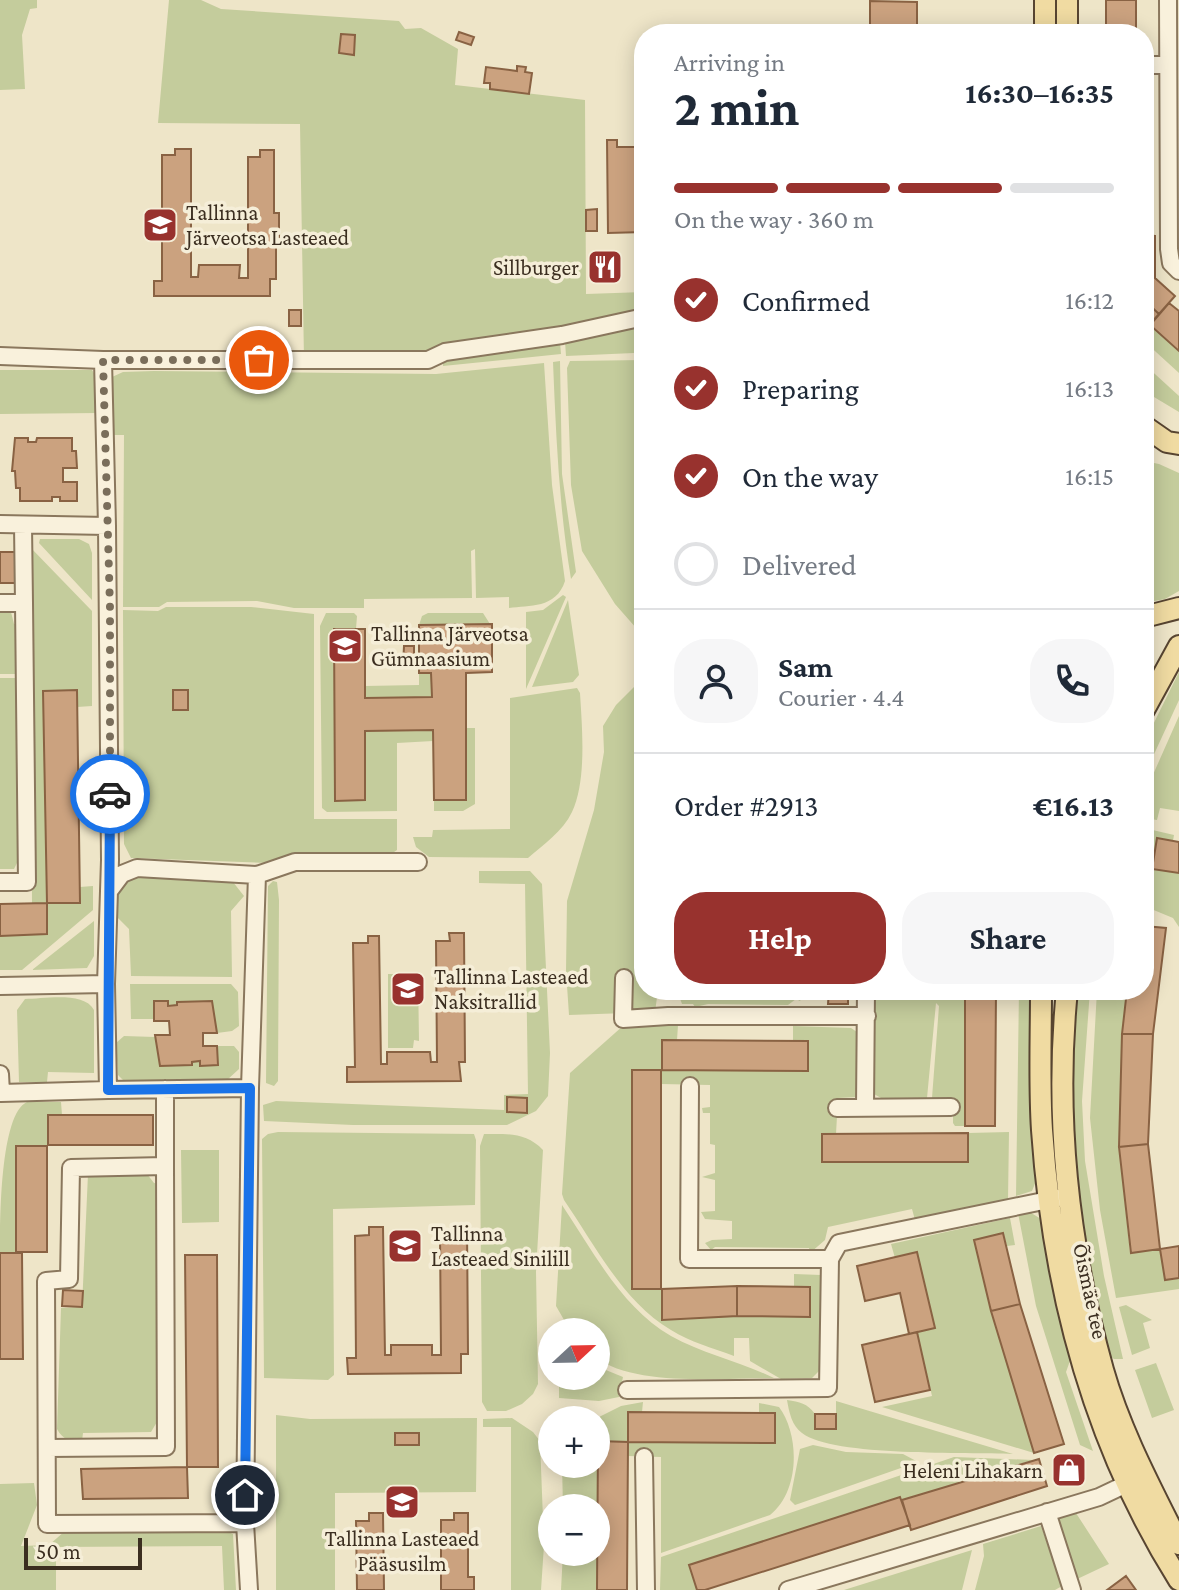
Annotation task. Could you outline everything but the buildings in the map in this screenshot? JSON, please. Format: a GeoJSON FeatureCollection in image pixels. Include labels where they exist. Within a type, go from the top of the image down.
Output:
{"type":"FeatureCollection","features":[{"type":"Feature","properties":{"kind":"main road"},"geometry":{"type":"LineString","coordinates":[[1045,0],[1045,24]]}},
{"type":"Feature","properties":{"kind":"main road"},"geometry":{"type":"LineString","coordinates":[[1067,0],[1067,24]]}},
{"type":"Feature","properties":{"kind":"main road"},"geometry":{"type":"LineString","coordinates":[[1154,432],[1175,444]]}},
{"type":"Feature","properties":{"kind":"main road"},"geometry":{"type":"LineString","coordinates":[[1154,441],[1175,444]]}},
{"type":"Feature","properties":{"kind":"main road"},"geometry":{"type":"LineString","coordinates":[[1154,614],[1179,608]]}},
{"type":"Feature","properties":{"kind":"main road"},"geometry":{"type":"LineString","coordinates":[[1154,692],[1179,646]]}},
{"type":"Feature","properties":{"kind":"main road","name":"Õismäe tee"},"geometry":{"type":"LineString","coordinates":[[1041,1000],[1042,1128],[1058,1198],[1135,1479],[1179,1580]]}},
{"type":"Feature","properties":{"kind":"main road"},"geometry":{"type":"LineString","coordinates":[[1051,1000],[1052,1027],[1060,1059]]}},
{"type":"Feature","properties":{"kind":"main road","name":"Õismäe tee"},"geometry":{"type":"LineString","coordinates":[[1058,1198],[1060,1059],[1066,1000]]}},
{"type":"Feature","properties":{"kind":"main road","name":"Õismäe tee"},"geometry":{"type":"LineString","coordinates":[[1135,1479],[1179,1544]]}},
{"type":"Feature","properties":{"kind":"street"},"geometry":{"type":"LineString","coordinates":[[1168,0],[1167,65],[1174,170],[1171,263],[1179,271]]}},
{"type":"Feature","properties":{"kind":"street"},"geometry":{"type":"LineString","coordinates":[[1154,65],[1167,65]]}},
{"type":"Feature","properties":{"kind":"street"},"geometry":{"type":"LineString","coordinates":[[0,356],[103,360],[428,360],[445,352],[562,335],[634,319]]}},
{"type":"Feature","properties":{"kind":"street"},"geometry":{"type":"LineString","coordinates":[[103,360],[110,890],[106,984],[108,1090]]}},
{"type":"Feature","properties":{"kind":"street"},"geometry":{"type":"LineString","coordinates":[[0,524],[107,526]]}},
{"type":"Feature","properties":{"kind":"street"},"geometry":{"type":"LineString","coordinates":[[0,882],[27,882],[23,525]]}},
{"type":"Feature","properties":{"kind":"street"},"geometry":{"type":"LineString","coordinates":[[0,603],[24,603]]}},
{"type":"Feature","properties":{"kind":"street"},"geometry":{"type":"LineString","coordinates":[[110,890],[122,874],[137,868],[257,875],[295,862],[418,862]]}},
{"type":"Feature","properties":{"kind":"street"},"geometry":{"type":"LineString","coordinates":[[249,1590],[245,1523],[250,1088],[257,875]]}},
{"type":"Feature","properties":{"kind":"street"},"geometry":{"type":"LineString","coordinates":[[624,978],[623,1019],[668,1016],[867,1016]]}},
{"type":"Feature","properties":{"kind":"street"},"geometry":{"type":"LineString","coordinates":[[0,986],[106,984]]}},
{"type":"Feature","properties":{"kind":"street"},"geometry":{"type":"LineString","coordinates":[[865,1107],[866,1000]]}},
{"type":"Feature","properties":{"kind":"street"},"geometry":{"type":"LineString","coordinates":[[0,1074],[1,1093],[250,1088]]}},
{"type":"Feature","properties":{"kind":"street"},"geometry":{"type":"LineString","coordinates":[[690,1086],[689,1259],[830,1259]]}},
{"type":"Feature","properties":{"kind":"street"},"geometry":{"type":"LineString","coordinates":[[47,1448],[166,1447],[165,1089]]}},
{"type":"Feature","properties":{"kind":"street"},"geometry":{"type":"LineString","coordinates":[[837,1108],[951,1107]]}},
{"type":"Feature","properties":{"kind":"street"},"geometry":{"type":"LineString","coordinates":[[165,1166],[71,1168],[69,1279],[46,1281],[47,1524],[245,1523]]}},
{"type":"Feature","properties":{"kind":"street"},"geometry":{"type":"LineString","coordinates":[[627,1390],[828,1388],[830,1259],[839,1243],[1058,1198]]}},
{"type":"Feature","properties":{"kind":"street"},"geometry":{"type":"LineString","coordinates":[[644,1457],[646,1590]]}},
{"type":"Feature","properties":{"kind":"street"},"geometry":{"type":"LineString","coordinates":[[788,1590],[1099,1497],[1135,1479]]}},
{"type":"Feature","properties":{"kind":"street"},"geometry":{"type":"LineString","coordinates":[[1047,1512],[1072,1590]]}},
{"type":"Feature","properties":{"kind":"green space"},"geometry":{"type":"Polygon","coordinates":[[[0,0],[37,0],[37,8],[30,9],[22,35],[25,89],[0,90],[0,0]]]}},
{"type":"Feature","properties":{"kind":"green space"},"geometry":{"type":"Polygon","coordinates":[[[169,0],[201,0],[221,9],[399,21],[405,29],[421,28],[458,49],[455,85],[585,100],[586,294],[634,292],[634,319],[445,352],[304,359],[300,124],[158,123],[169,0]]]}},
{"type":"Feature","properties":{"kind":"green space"},"geometry":{"type":"Polygon","coordinates":[[[634,327],[634,353],[566,356],[565,341],[634,327]]]}},
{"type":"Feature","properties":{"kind":"green space"},"geometry":{"type":"Polygon","coordinates":[[[1154,329],[1179,351],[1179,373],[1154,350],[1154,329]]]}},
{"type":"Feature","properties":{"kind":"green space"},"geometry":{"type":"Polygon","coordinates":[[[560,342],[561,354],[443,366],[443,359],[560,342]]]}},
{"type":"Feature","properties":{"kind":"green space"},"geometry":{"type":"Polygon","coordinates":[[[634,360],[634,626],[615,604],[582,551],[571,485],[567,368],[570,361],[634,360]]]}},
{"type":"Feature","properties":{"kind":"green space"},"geometry":{"type":"Polygon","coordinates":[[[560,361],[562,474],[576,572],[571,579],[555,417],[553,362],[560,361]]]}},
{"type":"Feature","properties":{"kind":"green space"},"geometry":{"type":"Polygon","coordinates":[[[544,363],[552,485],[565,581],[561,590],[549,601],[509,608],[509,597],[476,598],[475,549],[471,551],[472,598],[364,599],[364,608],[294,608],[257,601],[167,602],[159,607],[123,607],[124,435],[113,435],[112,377],[123,372],[154,371],[436,374],[544,363]]]}},
{"type":"Feature","properties":{"kind":"green space"},"geometry":{"type":"Polygon","coordinates":[[[0,370],[92,370],[98,380],[98,413],[0,414],[0,370]]]}},
{"type":"Feature","properties":{"kind":"green space"},"geometry":{"type":"Polygon","coordinates":[[[1154,373],[1179,396],[1179,412],[1154,397],[1154,373]]]}},
{"type":"Feature","properties":{"kind":"green space"},"geometry":{"type":"Polygon","coordinates":[[[1154,463],[1179,473],[1179,591],[1154,601],[1154,463]]]}},
{"type":"Feature","properties":{"kind":"green space"},"geometry":{"type":"Polygon","coordinates":[[[40,539],[79,539],[89,544],[92,553],[92,600],[39,543],[40,539]]]}},
{"type":"Feature","properties":{"kind":"green space"},"geometry":{"type":"Polygon","coordinates":[[[30,547],[92,611],[92,706],[77,707],[76,690],[43,691],[47,903],[80,903],[80,887],[93,886],[93,910],[22,970],[0,970],[0,936],[47,934],[47,904],[32,904],[30,547]]]}},
{"type":"Feature","properties":{"kind":"green space"},"geometry":{"type":"Polygon","coordinates":[[[563,595],[566,597],[526,689],[526,612],[543,610],[563,595]]]}},
{"type":"Feature","properties":{"kind":"green space"},"geometry":{"type":"Polygon","coordinates":[[[568,600],[579,675],[573,682],[532,687],[568,600]]]}},
{"type":"Feature","properties":{"kind":"green space"},"geometry":{"type":"Polygon","coordinates":[[[0,607],[11,612],[14,624],[21,624],[22,674],[0,674],[0,607]]]}},
{"type":"Feature","properties":{"kind":"green space"},"geometry":{"type":"Polygon","coordinates":[[[166,607],[251,607],[314,614],[314,819],[397,819],[397,850],[388,856],[268,863],[131,858],[124,844],[123,610],[158,611],[166,607]]]}},
{"type":"Feature","properties":{"kind":"green space"},"geometry":{"type":"Polygon","coordinates":[[[326,613],[354,613],[357,616],[356,629],[334,629],[335,800],[365,800],[365,731],[433,730],[433,741],[397,743],[397,811],[327,812],[322,808],[320,626],[326,613]]]}},
{"type":"Feature","properties":{"kind":"green space"},"geometry":{"type":"Polygon","coordinates":[[[428,613],[483,613],[490,624],[419,625],[422,616],[428,613]]]}},
{"type":"Feature","properties":{"kind":"green space"},"geometry":{"type":"Polygon","coordinates":[[[1179,672],[1179,700],[1154,754],[1154,723],[1179,672]]]}},
{"type":"Feature","properties":{"kind":"green space"},"geometry":{"type":"Polygon","coordinates":[[[419,673],[431,673],[432,697],[365,698],[365,686],[419,685],[419,673]]]}},
{"type":"Feature","properties":{"kind":"green space"},"geometry":{"type":"Polygon","coordinates":[[[0,678],[22,678],[24,849],[14,869],[0,869],[0,678]]]}},
{"type":"Feature","properties":{"kind":"green space"},"geometry":{"type":"Polygon","coordinates":[[[634,687],[634,1000],[657,1000],[655,1012],[569,1015],[567,901],[594,810],[604,752],[603,726],[616,705],[634,687]]]}},
{"type":"Feature","properties":{"kind":"green space"},"geometry":{"type":"Polygon","coordinates":[[[577,688],[580,693],[582,737],[580,785],[572,812],[552,837],[528,858],[429,857],[416,847],[413,837],[432,837],[433,830],[510,829],[510,698],[577,688]]]}},
{"type":"Feature","properties":{"kind":"green space"},"geometry":{"type":"Polygon","coordinates":[[[1179,716],[1179,811],[1160,808],[1157,820],[1154,820],[1154,772],[1179,716]]]}},
{"type":"Feature","properties":{"kind":"green space"},"geometry":{"type":"Polygon","coordinates":[[[467,728],[475,728],[475,804],[463,811],[434,811],[434,800],[466,800],[467,728]]]}},
{"type":"Feature","properties":{"kind":"green space"},"geometry":{"type":"Polygon","coordinates":[[[1154,830],[1174,835],[1173,841],[1157,839],[1154,857],[1154,830]]]}},
{"type":"Feature","properties":{"kind":"green space"},"geometry":{"type":"Polygon","coordinates":[[[1154,869],[1179,873],[1179,927],[1173,918],[1154,910],[1154,869]]]}},
{"type":"Feature","properties":{"kind":"green space"},"geometry":{"type":"Polygon","coordinates":[[[479,871],[530,871],[542,884],[550,1053],[548,1096],[536,1111],[507,1125],[353,1125],[264,1121],[263,1105],[276,1101],[504,1110],[504,1095],[528,1094],[525,884],[479,883],[479,871]]]}},
{"type":"Feature","properties":{"kind":"green space"},"geometry":{"type":"Polygon","coordinates":[[[144,875],[222,878],[233,882],[244,896],[231,911],[232,977],[131,976],[129,929],[115,915],[116,907],[125,884],[144,875]]]}},
{"type":"Feature","properties":{"kind":"green space"},"geometry":{"type":"Polygon","coordinates":[[[273,881],[277,882],[279,900],[278,1081],[274,1086],[266,1083],[268,886],[273,881]]]}},
{"type":"Feature","properties":{"kind":"green space"},"geometry":{"type":"Polygon","coordinates":[[[94,921],[94,956],[87,968],[32,970],[94,921]]]}},
{"type":"Feature","properties":{"kind":"green space"},"geometry":{"type":"Polygon","coordinates":[[[388,974],[418,974],[419,1041],[414,1040],[413,1048],[388,1048],[388,974]]]}},
{"type":"Feature","properties":{"kind":"green space"},"geometry":{"type":"Polygon","coordinates":[[[130,984],[231,984],[238,992],[239,1026],[232,1031],[217,1033],[212,1001],[177,1002],[177,1005],[168,1006],[168,1001],[154,1019],[131,1019],[130,984]]]}},
{"type":"Feature","properties":{"kind":"green space"},"geometry":{"type":"Polygon","coordinates":[[[63,997],[89,1004],[94,1010],[94,1073],[48,1072],[47,1082],[19,1082],[17,1010],[25,999],[63,997]]]}},
{"type":"Feature","properties":{"kind":"green space"},"geometry":{"type":"Polygon","coordinates":[[[681,1000],[795,1000],[788,1005],[708,1004],[695,1007],[693,1004],[682,1004],[681,1000]]]}},
{"type":"Feature","properties":{"kind":"green space"},"geometry":{"type":"Polygon","coordinates":[[[875,1000],[965,1000],[965,1126],[955,1126],[953,1123],[953,1098],[932,1098],[939,1006],[936,1003],[927,1098],[881,1098],[874,1094],[875,1000]]]}},
{"type":"Feature","properties":{"kind":"green space"},"geometry":{"type":"Polygon","coordinates":[[[1019,1000],[1031,1000],[1036,1181],[1032,1191],[1016,1196],[1019,1000]]]}},
{"type":"Feature","properties":{"kind":"green space"},"geometry":{"type":"Polygon","coordinates":[[[1076,1000],[1089,1000],[1082,1101],[1085,1161],[1104,1276],[1123,1359],[1114,1359],[1107,1354],[1076,1204],[1069,1073],[1076,1000]]]}},
{"type":"Feature","properties":{"kind":"green space"},"geometry":{"type":"Polygon","coordinates":[[[1096,1000],[1126,1000],[1119,1147],[1130,1252],[1160,1249],[1165,1279],[1179,1278],[1179,1289],[1116,1298],[1100,1210],[1090,1118],[1096,1000]]]}},
{"type":"Feature","properties":{"kind":"green space"},"geometry":{"type":"Polygon","coordinates":[[[624,1025],[678,1025],[677,1040],[662,1041],[661,1070],[632,1070],[632,1289],[810,1287],[794,1287],[794,1274],[821,1275],[825,1281],[823,1367],[812,1378],[781,1379],[750,1361],[749,1338],[734,1338],[734,1356],[686,1338],[654,1318],[611,1271],[564,1200],[570,1073],[624,1025]]]}},
{"type":"Feature","properties":{"kind":"green space"},"geometry":{"type":"Polygon","coordinates":[[[793,1026],[851,1028],[857,1032],[862,1047],[857,1048],[857,1097],[838,1098],[836,1134],[822,1134],[823,1162],[967,1162],[968,1133],[1009,1132],[1008,1199],[915,1220],[912,1209],[828,1227],[825,1240],[810,1253],[809,1248],[715,1247],[711,1250],[705,1243],[732,1239],[732,1221],[705,1219],[701,1212],[715,1211],[715,1180],[702,1177],[715,1173],[715,1145],[710,1144],[710,1113],[703,1113],[702,1108],[710,1107],[710,1085],[661,1084],[662,1070],[807,1071],[808,1041],[793,1041],[793,1026]]]}},
{"type":"Feature","properties":{"kind":"green space"},"geometry":{"type":"Polygon","coordinates":[[[124,1036],[155,1037],[160,1066],[192,1065],[192,1062],[200,1061],[201,1066],[217,1065],[217,1046],[234,1046],[239,1052],[239,1069],[227,1080],[124,1081],[118,1075],[116,1043],[124,1036]]]}},
{"type":"Feature","properties":{"kind":"green space"},"geometry":{"type":"Polygon","coordinates":[[[27,1102],[61,1102],[62,1115],[48,1116],[47,1146],[16,1147],[16,1252],[0,1253],[1,1194],[7,1146],[11,1126],[18,1111],[27,1102]]]}},
{"type":"Feature","properties":{"kind":"green space"},"geometry":{"type":"Polygon","coordinates":[[[278,1132],[474,1134],[476,1140],[475,1205],[333,1209],[334,1375],[328,1380],[264,1378],[262,1139],[278,1132]]]}},
{"type":"Feature","properties":{"kind":"green space"},"geometry":{"type":"Polygon","coordinates":[[[484,1134],[508,1134],[530,1140],[543,1150],[536,1272],[538,1384],[522,1404],[506,1411],[487,1411],[482,1402],[480,1146],[484,1134]]]}},
{"type":"Feature","properties":{"kind":"green space"},"geometry":{"type":"Polygon","coordinates":[[[181,1150],[219,1150],[219,1222],[182,1223],[181,1150]]]}},
{"type":"Feature","properties":{"kind":"green space"},"geometry":{"type":"Polygon","coordinates":[[[88,1174],[147,1174],[154,1183],[162,1184],[164,1410],[151,1432],[83,1433],[82,1441],[78,1441],[64,1438],[57,1429],[61,1308],[82,1307],[88,1174]]]}},
{"type":"Feature","properties":{"kind":"green space"},"geometry":{"type":"Polygon","coordinates":[[[562,1205],[609,1277],[653,1324],[683,1342],[774,1378],[680,1379],[632,1373],[612,1367],[610,1318],[563,1318],[556,1306],[562,1205]]]}},
{"type":"Feature","properties":{"kind":"green space"},"geometry":{"type":"Polygon","coordinates":[[[1028,1211],[1041,1219],[1071,1358],[1066,1372],[1093,1451],[1080,1445],[1036,1306],[1018,1213],[1028,1211]]]}},
{"type":"Feature","properties":{"kind":"green space"},"geometry":{"type":"Polygon","coordinates":[[[1010,1218],[1015,1245],[1007,1246],[1003,1233],[974,1240],[991,1311],[1034,1453],[882,1407],[932,1396],[917,1332],[935,1327],[917,1253],[895,1258],[891,1244],[1010,1218]]]}},
{"type":"Feature","properties":{"kind":"green space"},"geometry":{"type":"Polygon","coordinates":[[[1126,1305],[1152,1320],[1143,1323],[1150,1348],[1132,1355],[1119,1307],[1126,1305]]]}},
{"type":"Feature","properties":{"kind":"green space"},"geometry":{"type":"Polygon","coordinates":[[[1156,1363],[1174,1410],[1152,1418],[1135,1370],[1156,1363]]]}},
{"type":"Feature","properties":{"kind":"green space"},"geometry":{"type":"Polygon","coordinates":[[[610,1372],[623,1377],[619,1397],[599,1401],[559,1398],[559,1390],[610,1390],[610,1372]]]}},
{"type":"Feature","properties":{"kind":"green space"},"geometry":{"type":"Polygon","coordinates":[[[787,1400],[812,1410],[815,1428],[836,1429],[836,1401],[1013,1454],[871,1450],[818,1441],[796,1427],[787,1400]]]}},
{"type":"Feature","properties":{"kind":"green space"},"geometry":{"type":"Polygon","coordinates":[[[643,1402],[642,1412],[628,1412],[628,1442],[775,1413],[759,1413],[759,1403],[779,1407],[791,1432],[794,1463],[792,1478],[780,1505],[770,1515],[661,1553],[661,1457],[628,1456],[627,1442],[610,1441],[610,1412],[643,1402]]]}},
{"type":"Feature","properties":{"kind":"green space"},"geometry":{"type":"Polygon","coordinates":[[[276,1415],[310,1419],[477,1418],[476,1492],[335,1493],[335,1590],[276,1590],[276,1415]]]}},
{"type":"Feature","properties":{"kind":"green space"},"geometry":{"type":"Polygon","coordinates":[[[512,1418],[538,1438],[538,1478],[541,1478],[542,1494],[538,1494],[541,1590],[511,1590],[511,1427],[483,1427],[483,1419],[512,1418]]]}},
{"type":"Feature","properties":{"kind":"green space"},"geometry":{"type":"Polygon","coordinates":[[[813,1445],[846,1452],[903,1454],[918,1462],[795,1505],[790,1500],[800,1449],[813,1445]]]}},
{"type":"Feature","properties":{"kind":"green space"},"geometry":{"type":"Polygon","coordinates":[[[954,1457],[1033,1460],[902,1500],[900,1497],[689,1565],[697,1590],[660,1590],[661,1557],[954,1457]]]}},
{"type":"Feature","properties":{"kind":"green space"},"geometry":{"type":"Polygon","coordinates":[[[562,1478],[598,1478],[598,1494],[563,1494],[562,1478]]]}},
{"type":"Feature","properties":{"kind":"green space"},"geometry":{"type":"Polygon","coordinates":[[[34,1483],[37,1505],[21,1546],[49,1545],[65,1531],[223,1530],[233,1534],[236,1590],[224,1590],[222,1546],[56,1547],[56,1590],[0,1590],[0,1484],[34,1483]]]}},
{"type":"Feature","properties":{"kind":"green space"},"geometry":{"type":"Polygon","coordinates":[[[1074,1510],[1109,1564],[1073,1581],[1053,1516],[1074,1510]]]}},
{"type":"Feature","properties":{"kind":"green space"},"geometry":{"type":"Polygon","coordinates":[[[1041,1526],[1062,1586],[1055,1590],[975,1590],[984,1556],[983,1544],[1041,1526]]]}},
{"type":"Feature","properties":{"kind":"green space"},"geometry":{"type":"Polygon","coordinates":[[[972,1550],[962,1590],[844,1590],[972,1550]]]}},
{"type":"Feature","properties":{"kind":"green space"},"geometry":{"type":"Polygon","coordinates":[[[562,1566],[597,1566],[597,1590],[561,1590],[562,1566]]]}},
{"type":"Feature","properties":{"kind":"way so far"},"geometry":{"type":"LineString","coordinates":[[110,794],[110,608],[103,360],[259,360]]}},
{"type":"Feature","properties":{"kind":"place","name":"Tallinna Järveotsa Lasteaed"},"geometry":{"type":"Point","coordinates":[160,225]}},
{"type":"Feature","properties":{"kind":"place","name":"Sillburger"},"geometry":{"type":"Point","coordinates":[605,267]}},
{"type":"Feature","properties":{"kind":"place","name":"Tallinna Järveotsa Gümnaasium"},"geometry":{"type":"Point","coordinates":[345,646]}},
{"type":"Feature","properties":{"kind":"place","name":"Tallinna Lasteaed Naksitrallid"},"geometry":{"type":"Point","coordinates":[408,989]}},
{"type":"Feature","properties":{"kind":"place","name":"Tallinna Lasteaed Sinilill"},"geometry":{"type":"Point","coordinates":[405,1246]}},
{"type":"Feature","properties":{"kind":"place","name":"Heleni Lihakarn"},"geometry":{"type":"Point","coordinates":[1069,1470]}},
{"type":"Feature","properties":{"kind":"place","name":"Tallinna Lasteaed Pääsusilm"},"geometry":{"type":"Point","coordinates":[402,1502]}},
{"type":"Feature","properties":{"kind":"route"},"geometry":{"type":"LineString","coordinates":[[110,794],[110,913],[106,984],[108,1090],[250,1088],[245,1495]]}}]}
